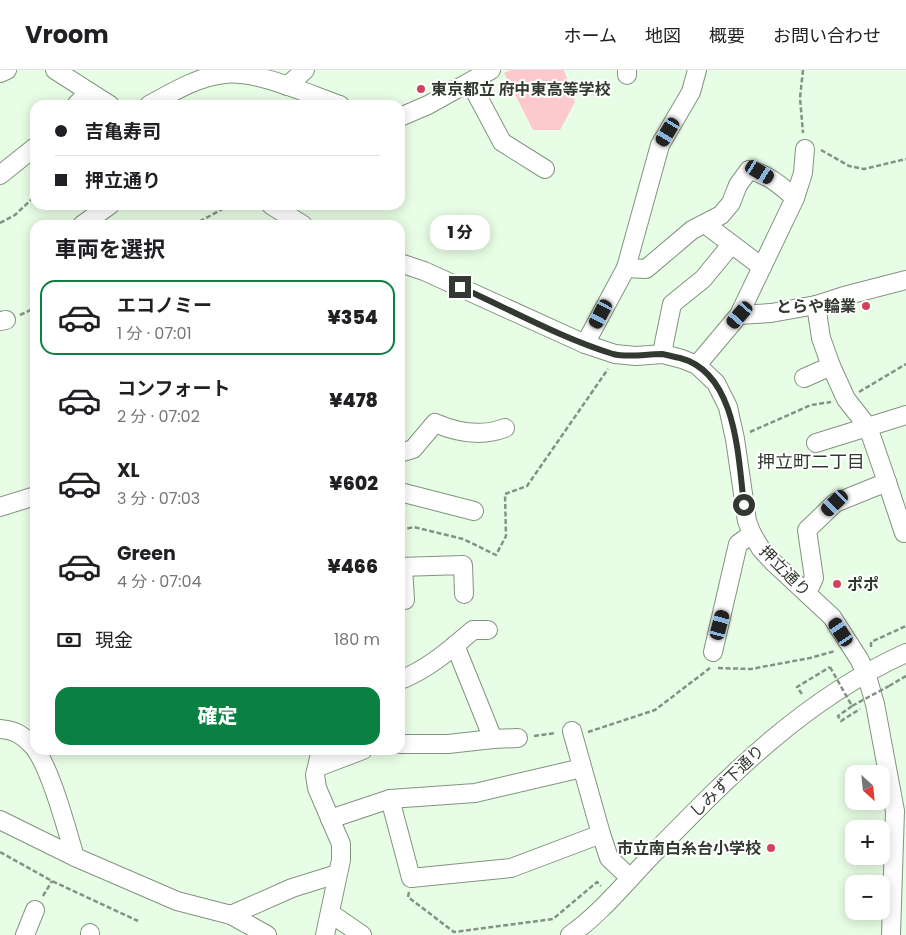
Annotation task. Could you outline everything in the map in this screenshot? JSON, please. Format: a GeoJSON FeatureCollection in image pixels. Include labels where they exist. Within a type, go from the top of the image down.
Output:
{"type":"FeatureCollection","features":[{"type":"Feature","properties":{"kind":"street"},"geometry":{"type":"LineString","coordinates":[[0,73],[7,70]]}},
{"type":"Feature","properties":{"kind":"street"},"geometry":{"type":"LineString","coordinates":[[55,70],[102,100]]}},
{"type":"Feature","properties":{"kind":"street"},"geometry":{"type":"LineString","coordinates":[[286,86],[305,70]]}},
{"type":"Feature","properties":{"kind":"street"},"geometry":{"type":"LineString","coordinates":[[405,114],[491,70]]}},
{"type":"Feature","properties":{"kind":"street"},"geometry":{"type":"LineString","coordinates":[[585,344],[626,268],[660,145],[691,92],[697,70]]}},
{"type":"Feature","properties":{"kind":"street"},"geometry":{"type":"LineString","coordinates":[[158,100],[185,85],[223,74],[242,72],[326,100]]}},
{"type":"Feature","properties":{"kind":"street"},"geometry":{"type":"LineString","coordinates":[[470,82],[502,142],[545,169]]}},
{"type":"Feature","properties":{"kind":"street"},"geometry":{"type":"LineString","coordinates":[[81,100],[88,92]]}},
{"type":"Feature","properties":{"kind":"street"},"geometry":{"type":"LineString","coordinates":[[697,365],[740,315],[796,198],[803,173],[805,149]]}},
{"type":"Feature","properties":{"kind":"street"},"geometry":{"type":"LineString","coordinates":[[0,175],[30,151]]}},
{"type":"Feature","properties":{"kind":"street"},"geometry":{"type":"LineString","coordinates":[[626,268],[646,269],[692,230],[721,215],[731,203],[738,185],[749,170],[760,172],[796,198]]}},
{"type":"Feature","properties":{"kind":"street"},"geometry":{"type":"LineString","coordinates":[[89,220],[103,210]]}},
{"type":"Feature","properties":{"kind":"street"},"geometry":{"type":"LineString","coordinates":[[279,210],[295,220]]}},
{"type":"Feature","properties":{"kind":"street"},"geometry":{"type":"LineString","coordinates":[[705,224],[762,267]]}},
{"type":"Feature","properties":{"kind":"street"},"geometry":{"type":"LineString","coordinates":[[663,354],[672,304],[703,279],[731,245]]}},
{"type":"Feature","properties":{"kind":"street","name":"押立通り"},"geometry":{"type":"LineString","coordinates":[[405,265],[424,271],[585,344],[615,354],[636,356],[663,354],[682,359],[697,365],[716,383],[728,407],[735,439],[747,520],[752,534],[761,549],[773,562],[832,617],[866,673],[900,798],[895,811],[896,933]]}},
{"type":"Feature","properties":{"kind":"street"},"geometry":{"type":"LineString","coordinates":[[740,315],[771,313],[816,305],[906,280]]}},
{"type":"Feature","properties":{"kind":"street"},"geometry":{"type":"LineString","coordinates":[[816,305],[821,338],[831,366],[846,400],[868,426],[904,532],[906,532]]}},
{"type":"Feature","properties":{"kind":"street"},"geometry":{"type":"LineString","coordinates":[[804,378],[831,366]]}},
{"type":"Feature","properties":{"kind":"street"},"geometry":{"type":"LineString","coordinates":[[816,442],[906,415]]}},
{"type":"Feature","properties":{"kind":"street"},"geometry":{"type":"LineString","coordinates":[[405,451],[413,449],[435,423],[470,434],[492,433],[506,428]]}},
{"type":"Feature","properties":{"kind":"street"},"geometry":{"type":"LineString","coordinates":[[807,593],[814,578],[807,530],[835,503],[887,482]]}},
{"type":"Feature","properties":{"kind":"street"},"geometry":{"type":"LineString","coordinates":[[405,493],[474,511]]}},
{"type":"Feature","properties":{"kind":"street"},"geometry":{"type":"LineString","coordinates":[[0,507],[30,498]]}},
{"type":"Feature","properties":{"kind":"street"},"geometry":{"type":"LineString","coordinates":[[713,652],[738,544],[752,534]]}},
{"type":"Feature","properties":{"kind":"street"},"geometry":{"type":"LineString","coordinates":[[405,567],[463,565],[464,594]]}},
{"type":"Feature","properties":{"kind":"street"},"geometry":{"type":"LineString","coordinates":[[405,678],[415,674],[473,630],[488,630]]}},
{"type":"Feature","properties":{"kind":"street"},"geometry":{"type":"LineString","coordinates":[[455,645],[493,739]]}},
{"type":"Feature","properties":{"kind":"street","name":"しみず下通り"},"geometry":{"type":"LineString","coordinates":[[570,935],[586,924],[718,787],[774,737],[818,703],[866,673],[906,654]]}},
{"type":"Feature","properties":{"kind":"street"},"geometry":{"type":"LineString","coordinates":[[0,729],[13,730],[30,743]]}},
{"type":"Feature","properties":{"kind":"street"},"geometry":{"type":"LineString","coordinates":[[579,733],[582,768],[609,858],[630,878]]}},
{"type":"Feature","properties":{"kind":"street"},"geometry":{"type":"LineString","coordinates":[[405,744],[448,744],[518,738]]}},
{"type":"Feature","properties":{"kind":"street"},"geometry":{"type":"LineString","coordinates":[[38,755],[46,770],[75,857]]}},
{"type":"Feature","properties":{"kind":"street"},"geometry":{"type":"LineString","coordinates":[[320,755],[315,775],[317,788],[341,844],[341,860],[325,935]]}},
{"type":"Feature","properties":{"kind":"street"},"geometry":{"type":"LineString","coordinates":[[318,768],[351,755]]}},
{"type":"Feature","properties":{"kind":"street"},"geometry":{"type":"LineString","coordinates":[[330,819],[390,799],[475,792],[582,768]]}},
{"type":"Feature","properties":{"kind":"street"},"geometry":{"type":"LineString","coordinates":[[390,799],[410,878],[512,868],[601,834]]}},
{"type":"Feature","properties":{"kind":"street"},"geometry":{"type":"LineString","coordinates":[[0,820],[75,857],[176,901],[231,915],[267,935]]}},
{"type":"Feature","properties":{"kind":"street"},"geometry":{"type":"LineString","coordinates":[[231,915],[292,888],[337,874]]}},
{"type":"Feature","properties":{"kind":"street"},"geometry":{"type":"LineString","coordinates":[[24,935],[35,910]]}},
{"type":"Feature","properties":{"kind":"street"},"geometry":{"type":"LineString","coordinates":[[330,914],[362,935]]}},
{"type":"Feature","properties":{"kind":"path"},"geometry":{"type":"LineString","coordinates":[[803,70],[800,98],[805,149],[817,147],[849,166],[864,169],[906,160]]}},
{"type":"Feature","properties":{"kind":"path"},"geometry":{"type":"LineString","coordinates":[[0,223],[15,215],[30,201]]}},
{"type":"Feature","properties":{"kind":"path"},"geometry":{"type":"LineString","coordinates":[[202,220],[221,210]]}},
{"type":"Feature","properties":{"kind":"path"},"geometry":{"type":"LineString","coordinates":[[405,529],[414,527],[463,539],[496,555],[506,536],[505,494],[527,486],[608,369],[615,354]]}},
{"type":"Feature","properties":{"kind":"path"},"geometry":{"type":"LineString","coordinates":[[735,439],[811,405],[846,400],[906,364]]}},
{"type":"Feature","properties":{"kind":"path"},"geometry":{"type":"LineString","coordinates":[[870,653],[871,642],[906,626]]}},
{"type":"Feature","properties":{"kind":"path"},"geometry":{"type":"LineString","coordinates":[[518,738],[590,731],[655,710],[710,668],[752,669],[810,658],[851,646]]}},
{"type":"Feature","properties":{"kind":"path"},"geometry":{"type":"LineString","coordinates":[[802,694],[797,687],[830,667],[852,706]]}},
{"type":"Feature","properties":{"kind":"path"},"geometry":{"type":"LineString","coordinates":[[862,708],[841,721],[838,716],[852,706],[906,676]]}},
{"type":"Feature","properties":{"kind":"path"},"geometry":{"type":"LineString","coordinates":[[0,852],[52,881],[138,921]]}},
{"type":"Feature","properties":{"kind":"path"},"geometry":{"type":"LineString","coordinates":[[410,878],[408,897],[453,933],[553,919],[597,882],[602,887]]}},
{"type":"Feature","properties":{"kind":"shaded area"},"geometry":{"type":"Polygon","coordinates":[[[511,70],[564,70],[575,102],[560,130],[533,130],[504,73],[511,70]]]}},
{"type":"Feature","properties":{"kind":"place","name":"東京都立 府中東高等学校"},"geometry":{"type":"Point","coordinates":[421,89]}},
{"type":"Feature","properties":{"kind":"place","name":"とらや輪業"},"geometry":{"type":"Point","coordinates":[866,306]}},
{"type":"Feature","properties":{"kind":"place","name":"ポポ"},"geometry":{"type":"Point","coordinates":[837,584]}},
{"type":"Feature","properties":{"kind":"place","name":"市立南白糸台小学校"},"geometry":{"type":"Point","coordinates":[771,848]}},
{"type":"Feature","properties":{"kind":"district","name":"押立町二丁目"},"geometry":{"type":"Point","coordinates":[811,461]}},
{"type":"Feature","properties":{"kind":"route"},"geometry":{"type":"LineString","coordinates":[[460,287],[585,344],[615,354],[636,356],[663,354],[697,365],[716,383],[728,407],[735,439],[744,505]]}}]}
